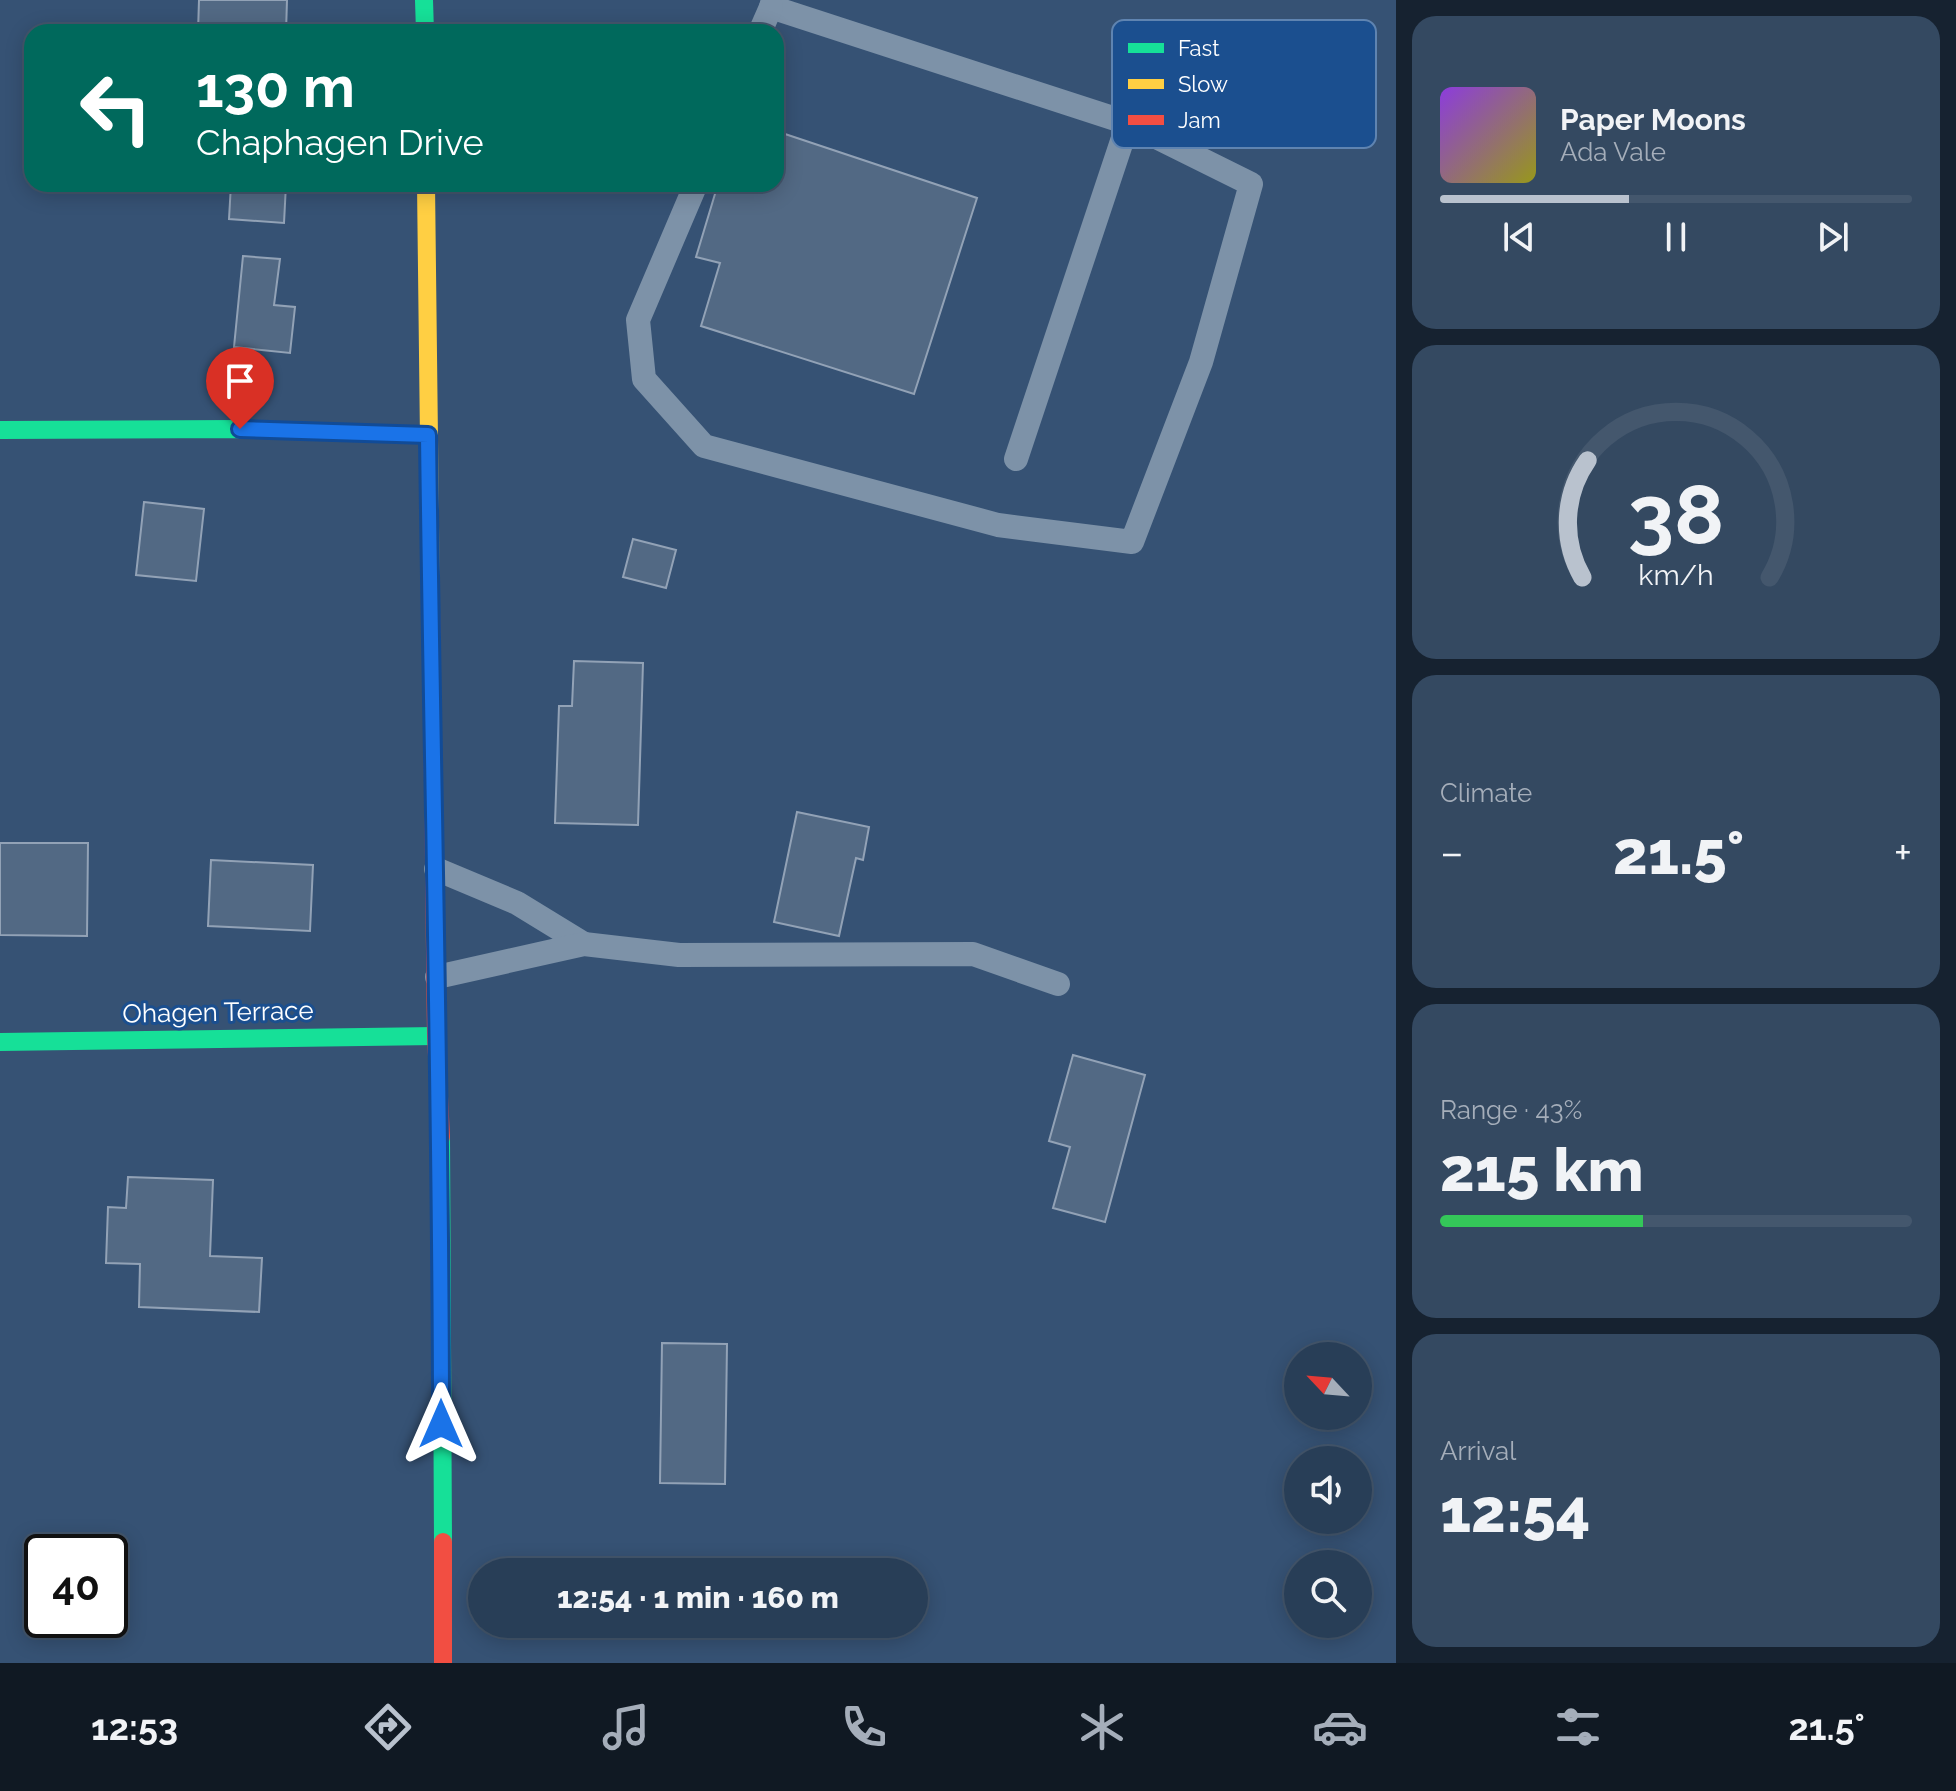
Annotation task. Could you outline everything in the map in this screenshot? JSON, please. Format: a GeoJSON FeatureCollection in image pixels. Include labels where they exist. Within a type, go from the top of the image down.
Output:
{"type":"FeatureCollection","features":[{"type":"Feature","properties":{"kind":"street"},"geometry":{"type":"LineString","coordinates":[[424,0],[425,24]]}},
{"type":"Feature","properties":{"kind":"street"},"geometry":{"type":"LineString","coordinates":[[426,192],[436,1036],[441,1142],[443,1663]]}},
{"type":"Feature","properties":{"kind":"street"},"geometry":{"type":"LineString","coordinates":[[0,430],[240,429],[428,435]]}},
{"type":"Feature","properties":{"kind":"street","name":"Ohagen Terrace"},"geometry":{"type":"LineString","coordinates":[[0,1042],[436,1036]]}},
{"type":"Feature","properties":{"kind":"lane"},"geometry":{"type":"LineString","coordinates":[[763,24],[772,3],[1112,118]]}},
{"type":"Feature","properties":{"kind":"lane"},"geometry":{"type":"LineString","coordinates":[[1016,459],[1120,148]]}},
{"type":"Feature","properties":{"kind":"lane"},"geometry":{"type":"LineString","coordinates":[[693,192],[638,320],[644,379],[704,446],[998,525],[1132,542],[1201,362],[1251,184],[1178,148]]}},
{"type":"Feature","properties":{"kind":"lane"},"geometry":{"type":"LineString","coordinates":[[436,869],[517,903],[584,944]]}},
{"type":"Feature","properties":{"kind":"lane"},"geometry":{"type":"LineString","coordinates":[[437,977],[584,944],[679,955],[973,954],[1058,984]]}},
{"type":"Feature","properties":{"kind":"building"},"geometry":{"type":"Polygon","coordinates":[[[199,0],[287,0],[286,24],[198,24],[199,0]]]}},
{"type":"Feature","properties":{"kind":"building"},"geometry":{"type":"Polygon","coordinates":[[[784,134],[977,198],[914,394],[701,326],[720,263],[696,257],[716,192],[784,192],[784,134]]]}},
{"type":"Feature","properties":{"kind":"building"},"geometry":{"type":"Polygon","coordinates":[[[231,192],[286,192],[284,223],[229,219],[231,192]]]}},
{"type":"Feature","properties":{"kind":"building"},"geometry":{"type":"Polygon","coordinates":[[[243,256],[280,259],[274,305],[295,307],[290,353],[234,347],[243,256]]]}},
{"type":"Feature","properties":{"kind":"building"},"geometry":{"type":"Polygon","coordinates":[[[144,502],[204,509],[196,581],[136,575],[144,502]]]}},
{"type":"Feature","properties":{"kind":"building"},"geometry":{"type":"Polygon","coordinates":[[[633,539],[676,550],[666,588],[623,577],[633,539]]]}},
{"type":"Feature","properties":{"kind":"building"},"geometry":{"type":"Polygon","coordinates":[[[574,661],[643,663],[638,825],[555,823],[559,706],[572,706],[574,661]]]}},
{"type":"Feature","properties":{"kind":"building"},"geometry":{"type":"Polygon","coordinates":[[[797,812],[869,827],[863,860],[856,858],[839,936],[774,922],[797,812]]]}},
{"type":"Feature","properties":{"kind":"building"},"geometry":{"type":"Polygon","coordinates":[[[0,843],[88,843],[87,936],[0,935],[0,843]]]}},
{"type":"Feature","properties":{"kind":"building"},"geometry":{"type":"Polygon","coordinates":[[[211,860],[313,865],[310,931],[208,926],[211,860]]]}},
{"type":"Feature","properties":{"kind":"building"},"geometry":{"type":"Polygon","coordinates":[[[1073,1055],[1145,1075],[1105,1222],[1053,1208],[1070,1147],[1049,1141],[1073,1055]]]}},
{"type":"Feature","properties":{"kind":"building"},"geometry":{"type":"Polygon","coordinates":[[[128,1177],[213,1180],[210,1256],[262,1258],[259,1312],[139,1307],[140,1264],[106,1263],[108,1207],[126,1208],[128,1177]]]}},
{"type":"Feature","properties":{"kind":"building"},"geometry":{"type":"Polygon","coordinates":[[[662,1343],[727,1344],[725,1484],[660,1483],[662,1343]]]}},
{"type":"Feature","properties":{"kind":"traffic: fast"},"geometry":{"type":"LineString","coordinates":[[424,0],[425,24]]}},
{"type":"Feature","properties":{"kind":"traffic: fast"},"geometry":{"type":"LineString","coordinates":[[0,430],[240,429],[428,435]]}},
{"type":"Feature","properties":{"kind":"traffic: fast"},"geometry":{"type":"LineString","coordinates":[[0,1042],[436,1036]]}},
{"type":"Feature","properties":{"kind":"traffic: fast"},"geometry":{"type":"LineString","coordinates":[[441,1137],[443,1542]]}},
{"type":"Feature","properties":{"kind":"traffic: slow"},"geometry":{"type":"LineString","coordinates":[[426,192],[431,611]]}},
{"type":"Feature","properties":{"kind":"traffic: jam"},"geometry":{"type":"LineString","coordinates":[[431,611],[436,1036],[441,1137]]}},
{"type":"Feature","properties":{"kind":"traffic: jam"},"geometry":{"type":"LineString","coordinates":[[443,1542],[443,1663]]}},
{"type":"Feature","properties":{"kind":"route"},"geometry":{"type":"LineString","coordinates":[[240,429],[428,435],[436,1036],[441,1142],[441,1424]]}}]}
